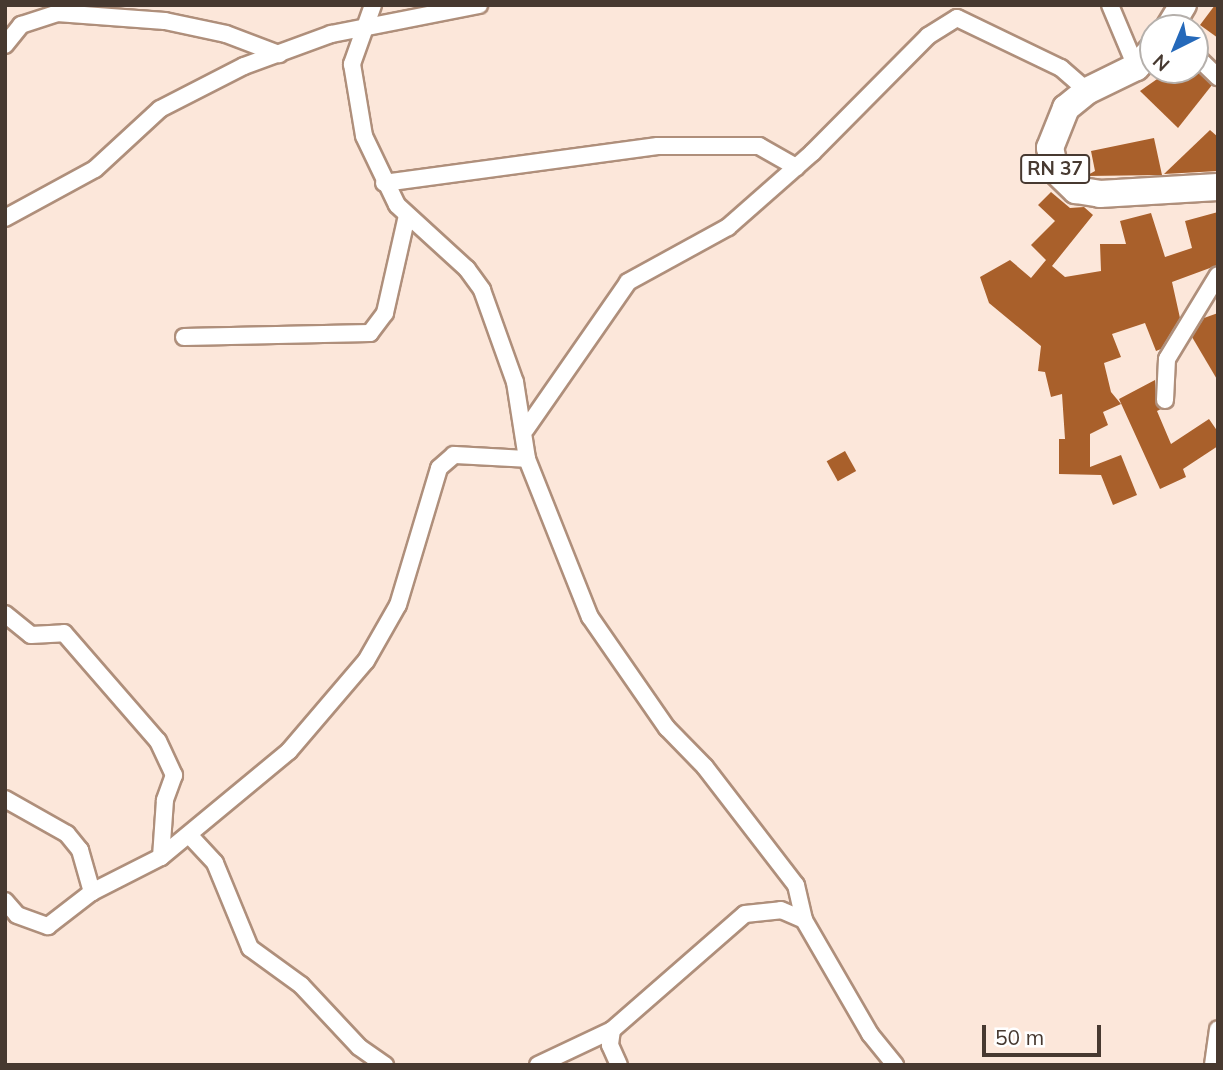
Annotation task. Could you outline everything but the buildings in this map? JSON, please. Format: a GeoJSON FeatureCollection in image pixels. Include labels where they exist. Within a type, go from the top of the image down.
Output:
{"type":"FeatureCollection","features":[{"type":"Feature","properties":{"kind":"main road","name":"RN 37"},"geometry":{"type":"LineString","coordinates":[[1139,61],[1087,90],[1066,108],[1050,148],[1055,170],[1076,190],[1100,194],[1218,187]]}},
{"type":"Feature","properties":{"kind":"street"},"geometry":{"type":"LineString","coordinates":[[373,5],[352,64],[354,92],[364,136],[384,183],[407,215],[482,290],[526,429],[527,459],[590,617],[667,728],[705,767],[796,886],[804,920],[870,1034],[895,1065]]}},
{"type":"Feature","properties":{"kind":"street"},"geometry":{"type":"LineString","coordinates":[[5,218],[95,169],[160,109],[279,54],[331,34],[362,31],[479,5]]}},
{"type":"Feature","properties":{"kind":"street"},"geometry":{"type":"LineString","coordinates":[[1110,5],[1139,49]]}},
{"type":"Feature","properties":{"kind":"street"},"geometry":{"type":"LineString","coordinates":[[5,45],[21,25],[57,13],[165,21],[226,34],[279,54]]}},
{"type":"Feature","properties":{"kind":"street"},"geometry":{"type":"LineString","coordinates":[[526,429],[628,282],[728,227],[796,167],[928,36],[957,18],[1061,68],[1087,90]]}},
{"type":"Feature","properties":{"kind":"street"},"geometry":{"type":"LineString","coordinates":[[384,183],[658,146],[759,146],[796,167]]}},
{"type":"Feature","properties":{"kind":"street"},"geometry":{"type":"LineString","coordinates":[[184,337],[370,333],[384,313],[407,215]]}},
{"type":"Feature","properties":{"kind":"street"},"geometry":{"type":"LineString","coordinates":[[1165,400],[1167,359],[1218,275]]}},
{"type":"Feature","properties":{"kind":"street"},"geometry":{"type":"LineString","coordinates":[[5,901],[18,915],[48,926],[92,892],[161,857],[191,837],[289,751],[366,662],[398,605],[439,468],[454,455],[527,459]]}},
{"type":"Feature","properties":{"kind":"street"},"geometry":{"type":"LineString","coordinates":[[5,614],[31,635],[64,633],[158,741],[174,775],[165,800],[161,857]]}},
{"type":"Feature","properties":{"kind":"street"},"geometry":{"type":"LineString","coordinates":[[5,799],[67,834],[80,850],[92,892]]}},
{"type":"Feature","properties":{"kind":"street"},"geometry":{"type":"LineString","coordinates":[[191,837],[215,863],[250,948],[301,985],[359,1047],[385,1065]]}},
{"type":"Feature","properties":{"kind":"street"},"geometry":{"type":"LineString","coordinates":[[538,1065],[612,1030],[745,914],[781,910],[804,920]]}},
{"type":"Feature","properties":{"kind":"street"},"geometry":{"type":"LineString","coordinates":[[1213,1065],[1218,1029]]}},
{"type":"Feature","properties":{"kind":"street"},"geometry":{"type":"LineString","coordinates":[[612,1030],[610,1045],[619,1065]]}}]}
